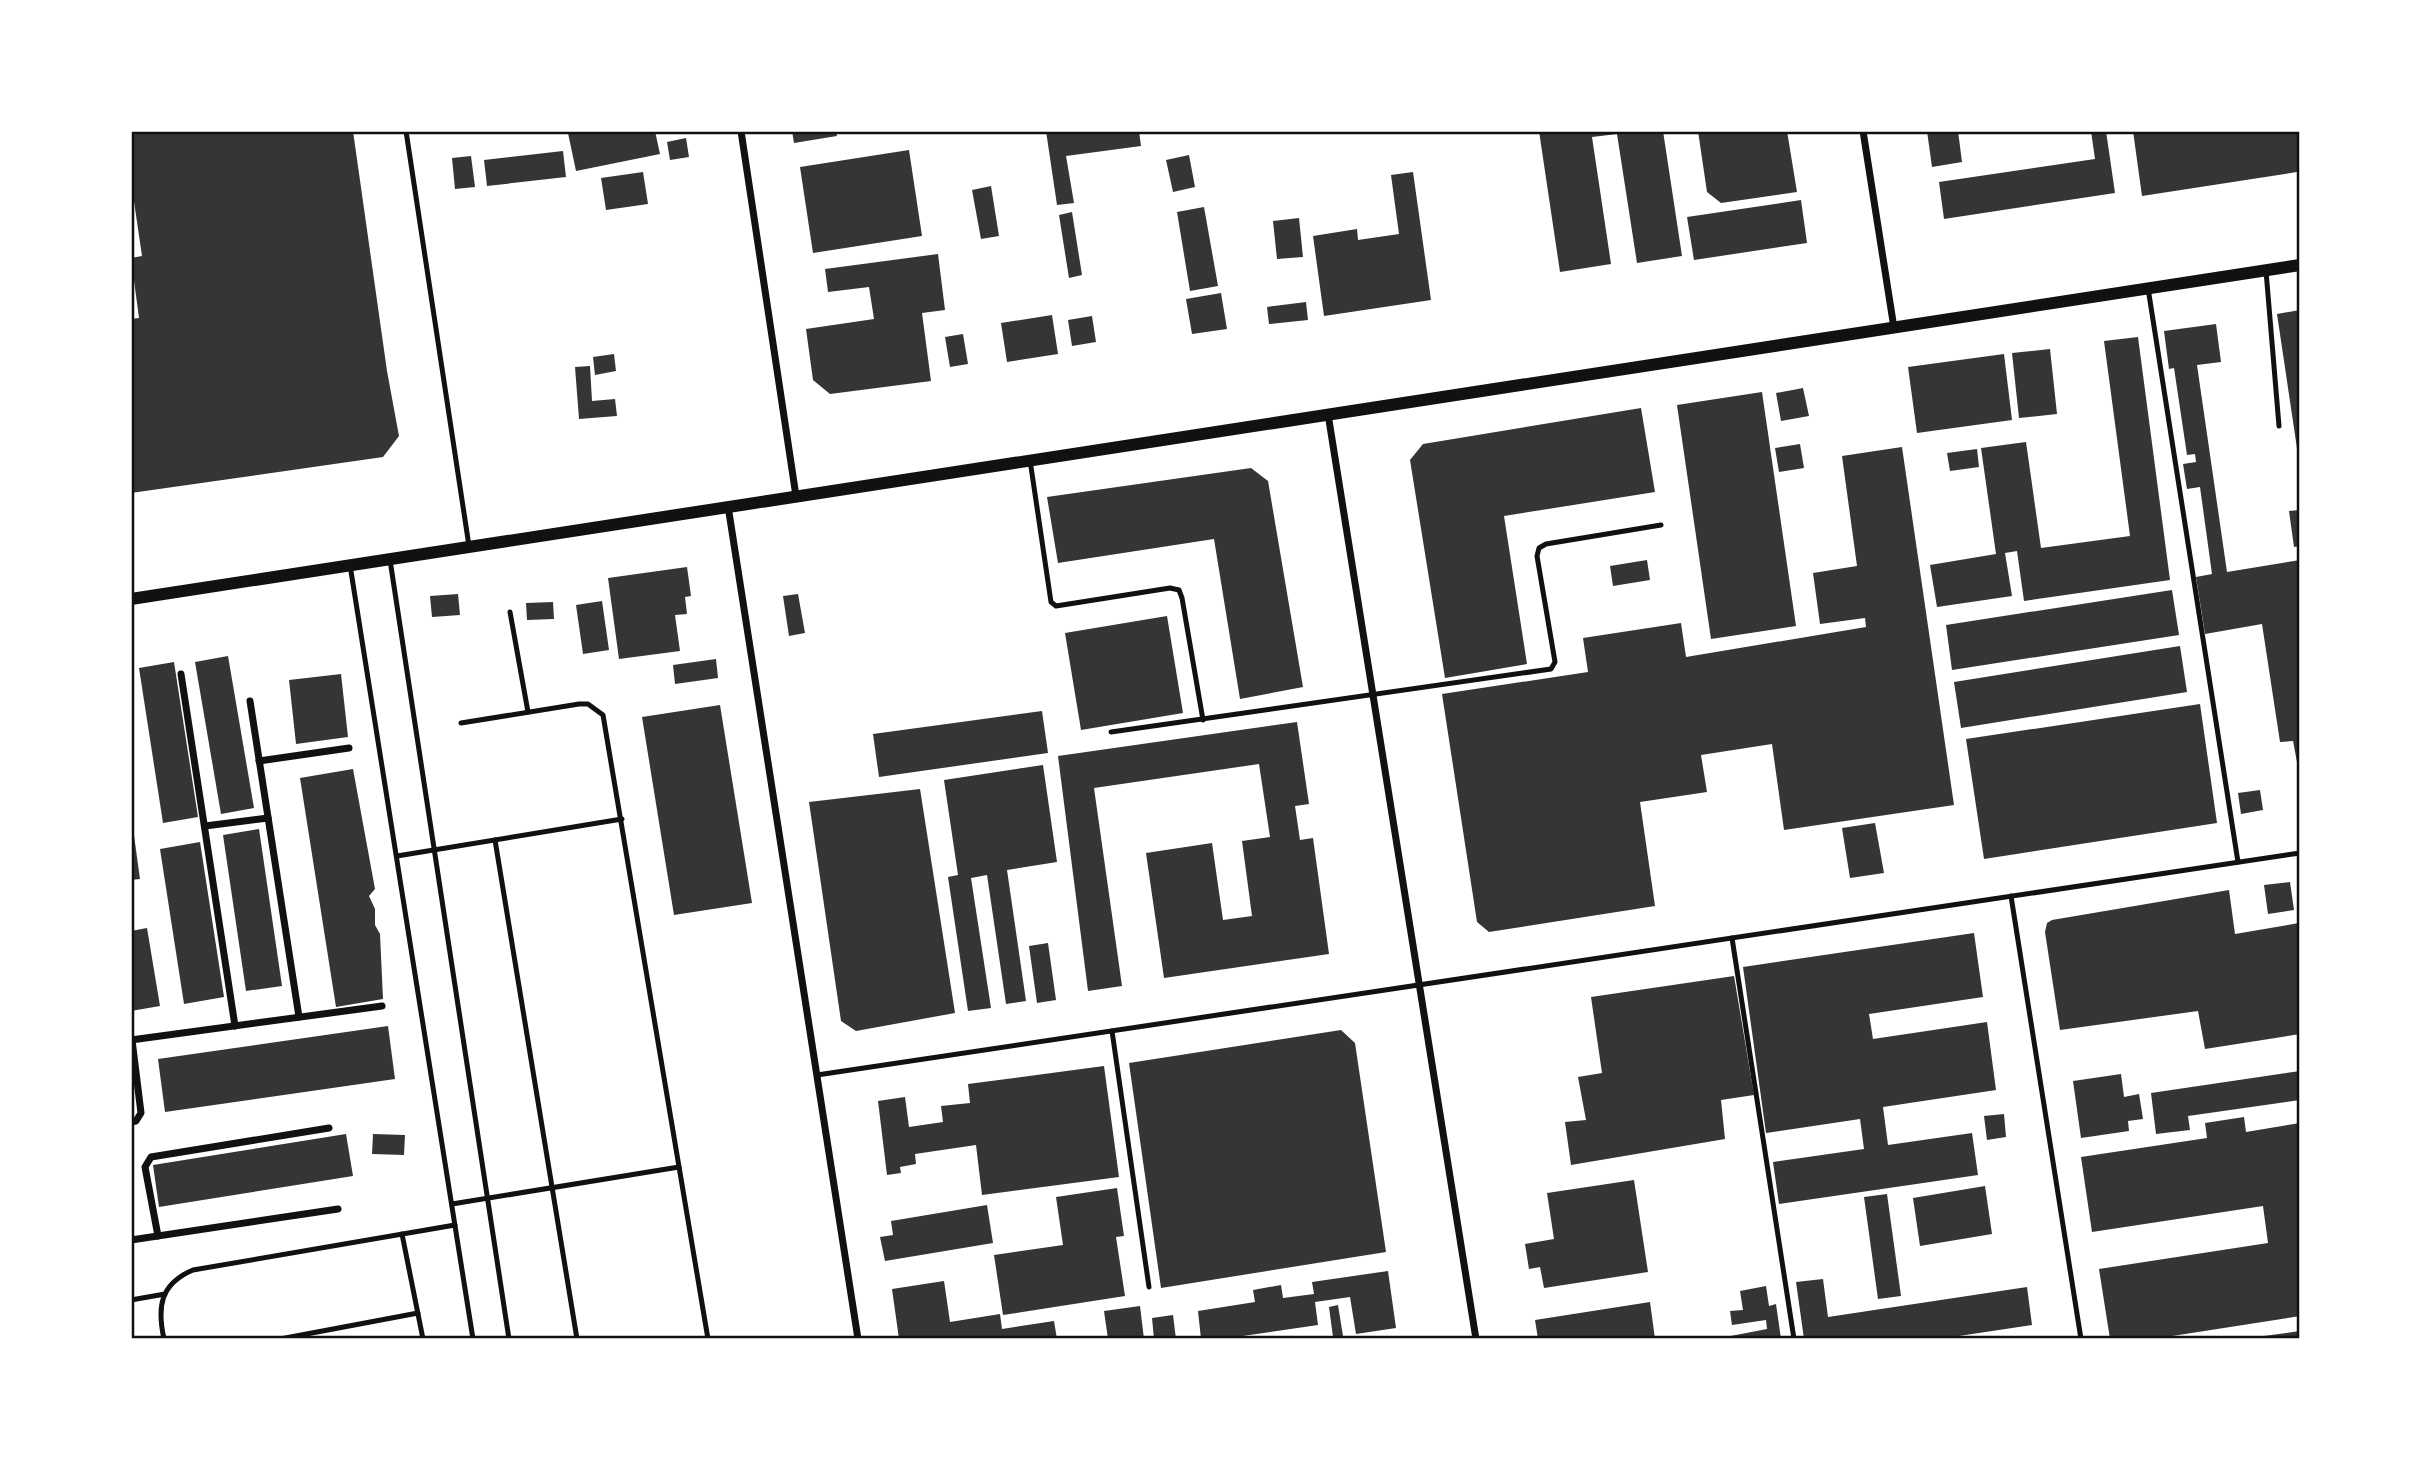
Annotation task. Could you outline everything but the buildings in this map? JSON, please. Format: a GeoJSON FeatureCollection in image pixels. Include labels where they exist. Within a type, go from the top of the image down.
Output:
{"type":"FeatureCollection","features":[{"type":"Feature","properties":{"kind":"street"},"geometry":{"type":"LineString","coordinates":[[741,131],[796,496]]}},
{"type":"Feature","properties":{"kind":"street"},"geometry":{"type":"LineString","coordinates":[[1863,131],[1894,328]]}},
{"type":"Feature","properties":{"kind":"street"},"geometry":{"type":"LineString","coordinates":[[131,599],[2300,265]]}},
{"type":"Feature","properties":{"kind":"street"},"geometry":{"type":"LineString","coordinates":[[1328,414],[1476,1339]]}},
{"type":"Feature","properties":{"kind":"street"},"geometry":{"type":"LineString","coordinates":[[728,506],[858,1339]]}},
{"type":"Feature","properties":{"kind":"street"},"geometry":{"type":"LineString","coordinates":[[181,674],[235,1026]]}},
{"type":"Feature","properties":{"kind":"street"},"geometry":{"type":"LineString","coordinates":[[250,701],[299,1017]]}},
{"type":"Feature","properties":{"kind":"street"},"geometry":{"type":"LineString","coordinates":[[259,761],[349,748]]}},
{"type":"Feature","properties":{"kind":"street"},"geometry":{"type":"LineString","coordinates":[[205,826],[268,818]]}},
{"type":"Feature","properties":{"kind":"street"},"geometry":{"type":"LineString","coordinates":[[131,1122],[136,1121],[141,1113],[132,1040],[382,1006]]}},
{"type":"Feature","properties":{"kind":"street"},"geometry":{"type":"LineString","coordinates":[[158,1236],[145,1167],[151,1157],[329,1128]]}},
{"type":"Feature","properties":{"kind":"street"},"geometry":{"type":"LineString","coordinates":[[131,1240],[338,1209]]}},
{"type":"Feature","properties":{"kind":"lane"},"geometry":{"type":"LineString","coordinates":[[406,131],[469,546]]}},
{"type":"Feature","properties":{"kind":"lane"},"geometry":{"type":"LineString","coordinates":[[2266,271],[2278,426]]}},
{"type":"Feature","properties":{"kind":"lane"},"geometry":{"type":"LineString","coordinates":[[2148,288],[2238,862]]}},
{"type":"Feature","properties":{"kind":"lane"},"geometry":{"type":"LineString","coordinates":[[1030,460],[1052,602],[1056,606],[1170,589],[1179,590],[1203,720]]}},
{"type":"Feature","properties":{"kind":"lane"},"geometry":{"type":"LineString","coordinates":[[1111,732],[1552,669],[1555,662],[1537,556],[1539,548],[1546,544],[1661,525]]}},
{"type":"Feature","properties":{"kind":"lane"},"geometry":{"type":"LineString","coordinates":[[390,559],[509,1339]]}},
{"type":"Feature","properties":{"kind":"lane"},"geometry":{"type":"LineString","coordinates":[[351,565],[473,1339]]}},
{"type":"Feature","properties":{"kind":"lane"},"geometry":{"type":"LineString","coordinates":[[510,612],[528,712]]}},
{"type":"Feature","properties":{"kind":"lane"},"geometry":{"type":"LineString","coordinates":[[461,723],[588,704],[603,715],[708,1339]]}},
{"type":"Feature","properties":{"kind":"lane"},"geometry":{"type":"LineString","coordinates":[[397,856],[622,819]]}},
{"type":"Feature","properties":{"kind":"lane"},"geometry":{"type":"LineString","coordinates":[[495,840],[577,1339]]}},
{"type":"Feature","properties":{"kind":"lane"},"geometry":{"type":"LineString","coordinates":[[817,1075],[2300,853]]}},
{"type":"Feature","properties":{"kind":"lane"},"geometry":{"type":"LineString","coordinates":[[2011,896],[2081,1339]]}},
{"type":"Feature","properties":{"kind":"lane"},"geometry":{"type":"LineString","coordinates":[[1732,938],[1794,1339]]}},
{"type":"Feature","properties":{"kind":"lane"},"geometry":{"type":"LineString","coordinates":[[1112,1031],[1149,1287]]}},
{"type":"Feature","properties":{"kind":"lane"},"geometry":{"type":"LineString","coordinates":[[452,1204],[679,1167]]}},
{"type":"Feature","properties":{"kind":"lane"},"geometry":{"type":"LineString","coordinates":[[164,1339],[160,1307],[165,1294],[181,1275],[193,1270],[455,1225]]}},
{"type":"Feature","properties":{"kind":"lane"},"geometry":{"type":"LineString","coordinates":[[402,1234],[423,1339]]}},
{"type":"Feature","properties":{"kind":"lane"},"geometry":{"type":"LineString","coordinates":[[131,1300],[165,1294]]}},
{"type":"Feature","properties":{"kind":"lane"},"geometry":{"type":"LineString","coordinates":[[279,1339],[418,1313]]}}]}
